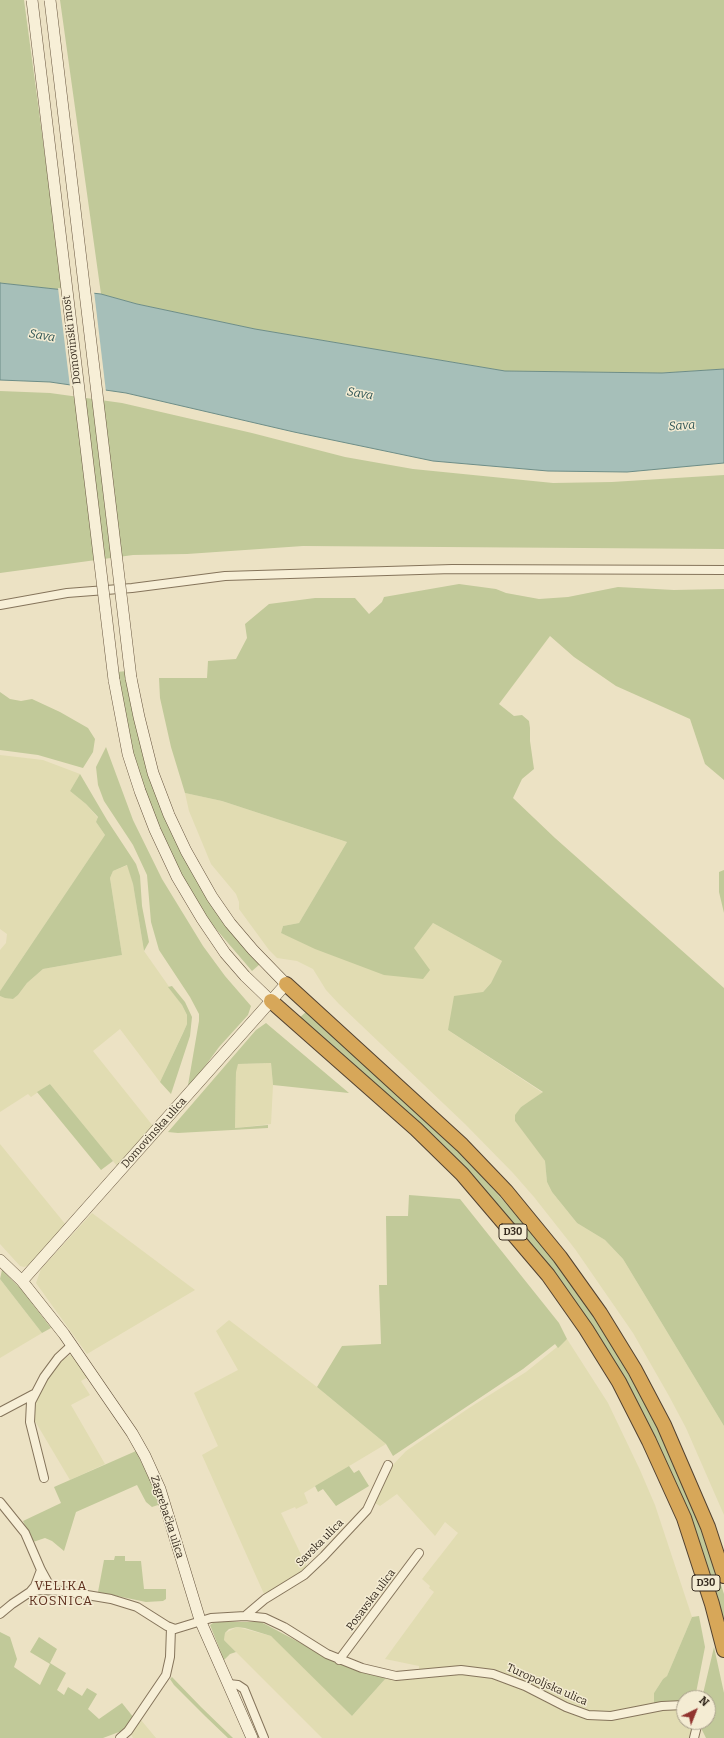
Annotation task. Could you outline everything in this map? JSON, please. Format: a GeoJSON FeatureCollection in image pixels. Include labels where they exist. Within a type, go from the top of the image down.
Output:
{"type":"FeatureCollection","features":[{"type":"Feature","properties":{"kind":"highway","name":"D30"},"geometry":{"type":"LineString","coordinates":[[286,984],[462,1145],[506,1192],[560,1257],[600,1313],[634,1370],[664,1425],[708,1528],[724,1576]]}},
{"type":"Feature","properties":{"kind":"highway","name":"D30"},"geometry":{"type":"LineString","coordinates":[[271,1001],[416,1129],[462,1174],[548,1275],[586,1328],[619,1382],[684,1518],[712,1604],[724,1650]]}},
{"type":"Feature","properties":{"kind":"main road","name":"Domovinski most"},"geometry":{"type":"LineString","coordinates":[[32,0],[114,680],[128,754],[155,830],[177,877],[202,920],[225,953],[245,976],[271,1001]]}},
{"type":"Feature","properties":{"kind":"main road","name":"Domovinski most"},"geometry":{"type":"LineString","coordinates":[[50,0],[131,678],[139,717],[153,773],[169,815],[204,884],[230,923],[253,950],[286,984]]}},
{"type":"Feature","properties":{"kind":"main road","name":"Domovinska ulica"},"geometry":{"type":"LineString","coordinates":[[22,1281],[286,984]]}},
{"type":"Feature","properties":{"kind":"main road","name":"Zagrebačka ulica"},"geometry":{"type":"LineString","coordinates":[[0,1260],[22,1281],[72,1345],[132,1433],[153,1473],[168,1515],[200,1620],[252,1738]]}},
{"type":"Feature","properties":{"kind":"street"},"geometry":{"type":"LineString","coordinates":[[0,605],[67,593],[132,588],[225,576],[452,569],[724,570]]}},
{"type":"Feature","properties":{"kind":"street"},"geometry":{"type":"LineString","coordinates":[[44,1478],[29,1413],[34,1394],[52,1366],[72,1345]]}},
{"type":"Feature","properties":{"kind":"street"},"geometry":{"type":"LineString","coordinates":[[0,1412],[34,1394]]}},
{"type":"Feature","properties":{"kind":"street","name":"Savska ulica"},"geometry":{"type":"LineString","coordinates":[[245,1616],[265,1599],[304,1575],[324,1556],[367,1510],[388,1465]]}},
{"type":"Feature","properties":{"kind":"street"},"geometry":{"type":"LineString","coordinates":[[0,1502],[25,1533],[41,1570],[52,1590]]}},
{"type":"Feature","properties":{"kind":"street","name":"Posavska ulica"},"geometry":{"type":"LineString","coordinates":[[339,1660],[419,1554]]}},
{"type":"Feature","properties":{"kind":"street"},"geometry":{"type":"LineString","coordinates":[[0,1614],[30,1592],[35,1586],[41,1570]]}},
{"type":"Feature","properties":{"kind":"street"},"geometry":{"type":"LineString","coordinates":[[30,1592],[52,1590],[126,1603],[145,1610],[171,1628],[170,1658],[166,1675],[128,1731],[120,1738]]}},
{"type":"Feature","properties":{"kind":"street","name":"Turopoljska ulica"},"geometry":{"type":"LineString","coordinates":[[171,1628],[175,1629],[200,1620],[224,1616],[257,1617],[273,1621],[339,1660],[396,1676],[461,1670],[493,1674],[525,1686],[566,1707],[588,1715],[611,1716],[662,1706],[676,1705]]}},
{"type":"Feature","properties":{"kind":"street"},"geometry":{"type":"LineString","coordinates":[[229,1684],[238,1685],[244,1689],[264,1738]]}},
{"type":"Feature","properties":{"kind":"shaded area"},"geometry":{"type":"Polygon","coordinates":[[[0,755],[43,760],[80,774],[70,791],[86,804],[98,818],[96,822],[105,835],[0,991],[0,950],[6,943],[7,934],[0,929],[0,755]]]}},
{"type":"Feature","properties":{"kind":"shaded area"},"geometry":{"type":"Polygon","coordinates":[[[185,793],[222,801],[347,842],[299,923],[283,926],[281,933],[294,938],[419,956],[413,949],[433,923],[502,961],[491,983],[448,1030],[543,1093],[521,1107],[515,1121],[545,1161],[547,1182],[552,1192],[577,1223],[605,1240],[623,1259],[724,1426],[724,1515],[686,1428],[669,1396],[633,1333],[575,1249],[513,1173],[465,1124],[339,1004],[326,990],[313,969],[297,961],[277,958],[269,950],[239,909],[239,902],[236,894],[211,864],[189,811],[185,793]]]}},
{"type":"Feature","properties":{"kind":"shaded area"},"geometry":{"type":"Polygon","coordinates":[[[128,865],[133,884],[144,951],[182,1005],[187,1015],[187,1024],[160,1082],[120,1029],[93,1051],[153,1126],[117,1166],[50,1084],[31,1097],[28,1094],[0,1112],[0,996],[13,999],[27,983],[43,969],[122,955],[110,878],[113,871],[128,865]]]}},
{"type":"Feature","properties":{"kind":"shaded area"},"geometry":{"type":"Polygon","coordinates":[[[271,1063],[273,1085],[271,1124],[235,1128],[236,1066],[238,1064],[271,1063]]]}},
{"type":"Feature","properties":{"kind":"shaded area"},"geometry":{"type":"Polygon","coordinates":[[[0,1144],[66,1225],[30,1265],[24,1267],[20,1266],[0,1244],[0,1144]]]}},
{"type":"Feature","properties":{"kind":"shaded area"},"geometry":{"type":"Polygon","coordinates":[[[92,1213],[195,1290],[87,1354],[36,1283],[41,1269],[92,1213]]]}},
{"type":"Feature","properties":{"kind":"shaded area"},"geometry":{"type":"Polygon","coordinates":[[[0,1279],[42,1333],[0,1358],[0,1279]]]}},
{"type":"Feature","properties":{"kind":"shaded area"},"geometry":{"type":"Polygon","coordinates":[[[229,1320],[317,1387],[386,1444],[304,1493],[308,1503],[296,1509],[295,1507],[281,1513],[307,1567],[294,1578],[264,1594],[202,1455],[218,1446],[194,1393],[238,1370],[216,1331],[229,1320]]]}},
{"type":"Feature","properties":{"kind":"shaded area"},"geometry":{"type":"Polygon","coordinates":[[[567,1339],[608,1403],[640,1470],[655,1505],[692,1617],[667,1676],[663,1679],[654,1693],[654,1704],[615,1712],[590,1711],[569,1705],[508,1675],[492,1670],[419,1671],[419,1666],[385,1659],[434,1592],[422,1579],[458,1533],[445,1522],[435,1536],[397,1494],[380,1506],[373,1502],[389,1469],[406,1451],[469,1408],[526,1372],[567,1339]]]}},
{"type":"Feature","properties":{"kind":"shaded area"},"geometry":{"type":"Polygon","coordinates":[[[73,1353],[88,1377],[81,1381],[90,1395],[71,1405],[105,1464],[70,1480],[32,1416],[36,1400],[50,1374],[58,1363],[73,1353]]]}},
{"type":"Feature","properties":{"kind":"shaded area"},"geometry":{"type":"Polygon","coordinates":[[[237,1627],[271,1636],[277,1640],[352,1716],[386,1678],[405,1680],[459,1674],[493,1677],[584,1717],[601,1720],[616,1719],[654,1711],[676,1710],[676,1730],[693,1730],[689,1738],[322,1738],[224,1640],[225,1633],[237,1627]]]}},
{"type":"Feature","properties":{"kind":"shaded area"},"geometry":{"type":"Polygon","coordinates":[[[141,1720],[156,1738],[133,1738],[131,1734],[141,1720]]]}},
{"type":"Feature","properties":{"kind":"green space"},"geometry":{"type":"Polygon","coordinates":[[[0,0],[24,0],[63,290],[0,283],[0,0]]]}},
{"type":"Feature","properties":{"kind":"green space"},"geometry":{"type":"Polygon","coordinates":[[[60,0],[724,0],[724,369],[662,373],[505,371],[255,329],[137,304],[101,294],[60,0]]]}},
{"type":"Feature","properties":{"kind":"green space"},"geometry":{"type":"Polygon","coordinates":[[[0,391],[50,393],[122,403],[252,433],[345,457],[413,469],[553,483],[612,482],[724,475],[724,549],[303,546],[187,554],[133,555],[0,573],[0,391]]]}},
{"type":"Feature","properties":{"kind":"green space"},"geometry":{"type":"Polygon","coordinates":[[[459,584],[496,589],[506,593],[539,599],[568,597],[618,587],[674,590],[724,589],[724,780],[705,764],[690,719],[616,686],[574,657],[550,636],[499,704],[514,716],[522,715],[529,721],[534,769],[522,779],[513,798],[555,838],[724,988],[724,1426],[623,1259],[605,1240],[577,1223],[552,1192],[547,1182],[545,1161],[515,1121],[515,1115],[521,1107],[543,1092],[448,1030],[454,996],[483,992],[491,983],[502,961],[433,923],[414,948],[430,970],[423,979],[384,975],[315,949],[281,933],[283,926],[299,923],[347,842],[222,801],[185,793],[171,747],[160,698],[159,678],[207,678],[208,661],[236,659],[247,638],[245,624],[269,604],[315,598],[355,598],[369,614],[382,602],[384,597],[459,584]]]}},
{"type":"Feature","properties":{"kind":"green space"},"geometry":{"type":"Polygon","coordinates":[[[127,671],[168,824],[260,964],[252,971],[204,915],[189,891],[153,816],[134,762],[117,672],[127,671]]]}},
{"type":"Feature","properties":{"kind":"green space"},"geometry":{"type":"Polygon","coordinates":[[[0,692],[10,699],[21,701],[32,699],[60,712],[88,728],[95,739],[93,752],[83,768],[38,755],[0,750],[0,692]]]}},
{"type":"Feature","properties":{"kind":"green space"},"geometry":{"type":"Polygon","coordinates":[[[106,747],[133,820],[162,879],[203,946],[225,976],[251,1006],[248,1015],[219,1047],[187,1091],[199,1014],[190,997],[159,950],[151,922],[147,875],[133,845],[104,801],[98,785],[96,767],[106,747]]]}},
{"type":"Feature","properties":{"kind":"green space"},"geometry":{"type":"Polygon","coordinates":[[[80,774],[107,820],[136,864],[140,876],[142,906],[149,942],[144,951],[133,884],[127,865],[113,871],[110,878],[122,955],[43,969],[27,983],[13,999],[5,998],[0,996],[0,991],[105,835],[96,822],[98,817],[86,804],[70,791],[80,774]]]}},
{"type":"Feature","properties":{"kind":"green space"},"geometry":{"type":"Polygon","coordinates":[[[724,870],[724,913],[719,892],[719,872],[724,870]]]}},
{"type":"Feature","properties":{"kind":"green space"},"geometry":{"type":"Polygon","coordinates":[[[172,986],[185,1002],[192,1017],[190,1036],[171,1094],[160,1082],[187,1024],[187,1015],[182,1005],[168,987],[172,986]]]}},
{"type":"Feature","properties":{"kind":"green space"},"geometry":{"type":"Polygon","coordinates":[[[306,1012],[406,1100],[470,1163],[525,1225],[550,1256],[599,1324],[647,1406],[668,1448],[707,1543],[724,1594],[724,1627],[705,1560],[687,1512],[532,1246],[298,1019],[306,1012]]]}},
{"type":"Feature","properties":{"kind":"green space"},"geometry":{"type":"Polygon","coordinates":[[[266,1023],[349,1093],[273,1085],[271,1063],[238,1064],[236,1072],[235,1128],[268,1125],[268,1128],[178,1133],[168,1132],[256,1030],[266,1023]]]}},
{"type":"Feature","properties":{"kind":"green space"},"geometry":{"type":"Polygon","coordinates":[[[50,1084],[113,1161],[101,1170],[37,1092],[50,1084]]]}},
{"type":"Feature","properties":{"kind":"green space"},"geometry":{"type":"Polygon","coordinates":[[[409,1195],[460,1199],[559,1323],[567,1339],[558,1348],[555,1344],[523,1369],[393,1456],[386,1444],[317,1387],[342,1346],[381,1344],[379,1285],[387,1285],[386,1216],[408,1216],[409,1195]]]}},
{"type":"Feature","properties":{"kind":"green space"},"geometry":{"type":"Polygon","coordinates":[[[2,1270],[21,1289],[51,1328],[42,1333],[0,1279],[2,1270]]]}},
{"type":"Feature","properties":{"kind":"green space"},"geometry":{"type":"Polygon","coordinates":[[[136,1451],[161,1504],[152,1507],[146,1502],[137,1485],[76,1512],[64,1551],[52,1541],[45,1538],[33,1542],[23,1521],[61,1503],[54,1487],[136,1451]]]}},
{"type":"Feature","properties":{"kind":"green space"},"geometry":{"type":"Polygon","coordinates":[[[349,1466],[354,1473],[359,1470],[369,1486],[336,1506],[323,1489],[318,1492],[315,1486],[349,1466]]]}},
{"type":"Feature","properties":{"kind":"green space"},"geometry":{"type":"Polygon","coordinates":[[[115,1556],[125,1556],[125,1561],[141,1561],[144,1589],[166,1589],[166,1599],[163,1601],[146,1602],[98,1592],[104,1560],[114,1560],[115,1556]]]}},
{"type":"Feature","properties":{"kind":"green space"},"geometry":{"type":"Polygon","coordinates":[[[699,1616],[705,1647],[697,1690],[676,1690],[676,1703],[654,1704],[654,1693],[663,1679],[667,1676],[692,1617],[699,1616]]]}},
{"type":"Feature","properties":{"kind":"green space"},"geometry":{"type":"Polygon","coordinates":[[[218,1622],[261,1622],[340,1664],[386,1678],[352,1716],[271,1636],[245,1628],[237,1627],[229,1629],[225,1633],[224,1640],[236,1652],[230,1654],[224,1660],[210,1625],[218,1622]]]}},
{"type":"Feature","properties":{"kind":"green space"},"geometry":{"type":"Polygon","coordinates":[[[0,1632],[10,1637],[17,1659],[14,1667],[40,1685],[50,1664],[30,1652],[39,1637],[57,1649],[50,1663],[66,1673],[57,1690],[64,1695],[68,1687],[82,1696],[87,1688],[97,1694],[88,1709],[99,1719],[122,1703],[134,1718],[124,1733],[119,1732],[103,1738],[0,1738],[0,1632]]]}},
{"type":"Feature","properties":{"kind":"green space"},"geometry":{"type":"Polygon","coordinates":[[[714,1647],[724,1693],[724,1738],[706,1738],[702,1730],[716,1730],[716,1690],[704,1690],[714,1647]]]}},
{"type":"Feature","properties":{"kind":"green space"},"geometry":{"type":"Polygon","coordinates":[[[172,1677],[233,1738],[228,1738],[174,1685],[170,1679],[172,1677]]]}},
{"type":"Feature","properties":{"kind":"water","name":"Sava"},"geometry":{"type":"Polygon","coordinates":[[[0,283],[101,294],[137,304],[255,329],[505,371],[662,373],[724,369],[724,463],[627,472],[548,471],[433,461],[294,432],[126,393],[50,382],[0,380],[0,283]]]}},
{"type":"Feature","properties":{"kind":"pier"},"geometry":{"type":"Polygon","coordinates":[[[58,288],[94,291],[106,392],[70,387],[58,288]]]}},
{"type":"Feature","properties":{"kind":"district","name":"VELIKA KOSNICA"},"geometry":{"type":"Point","coordinates":[61,1594]}}]}
